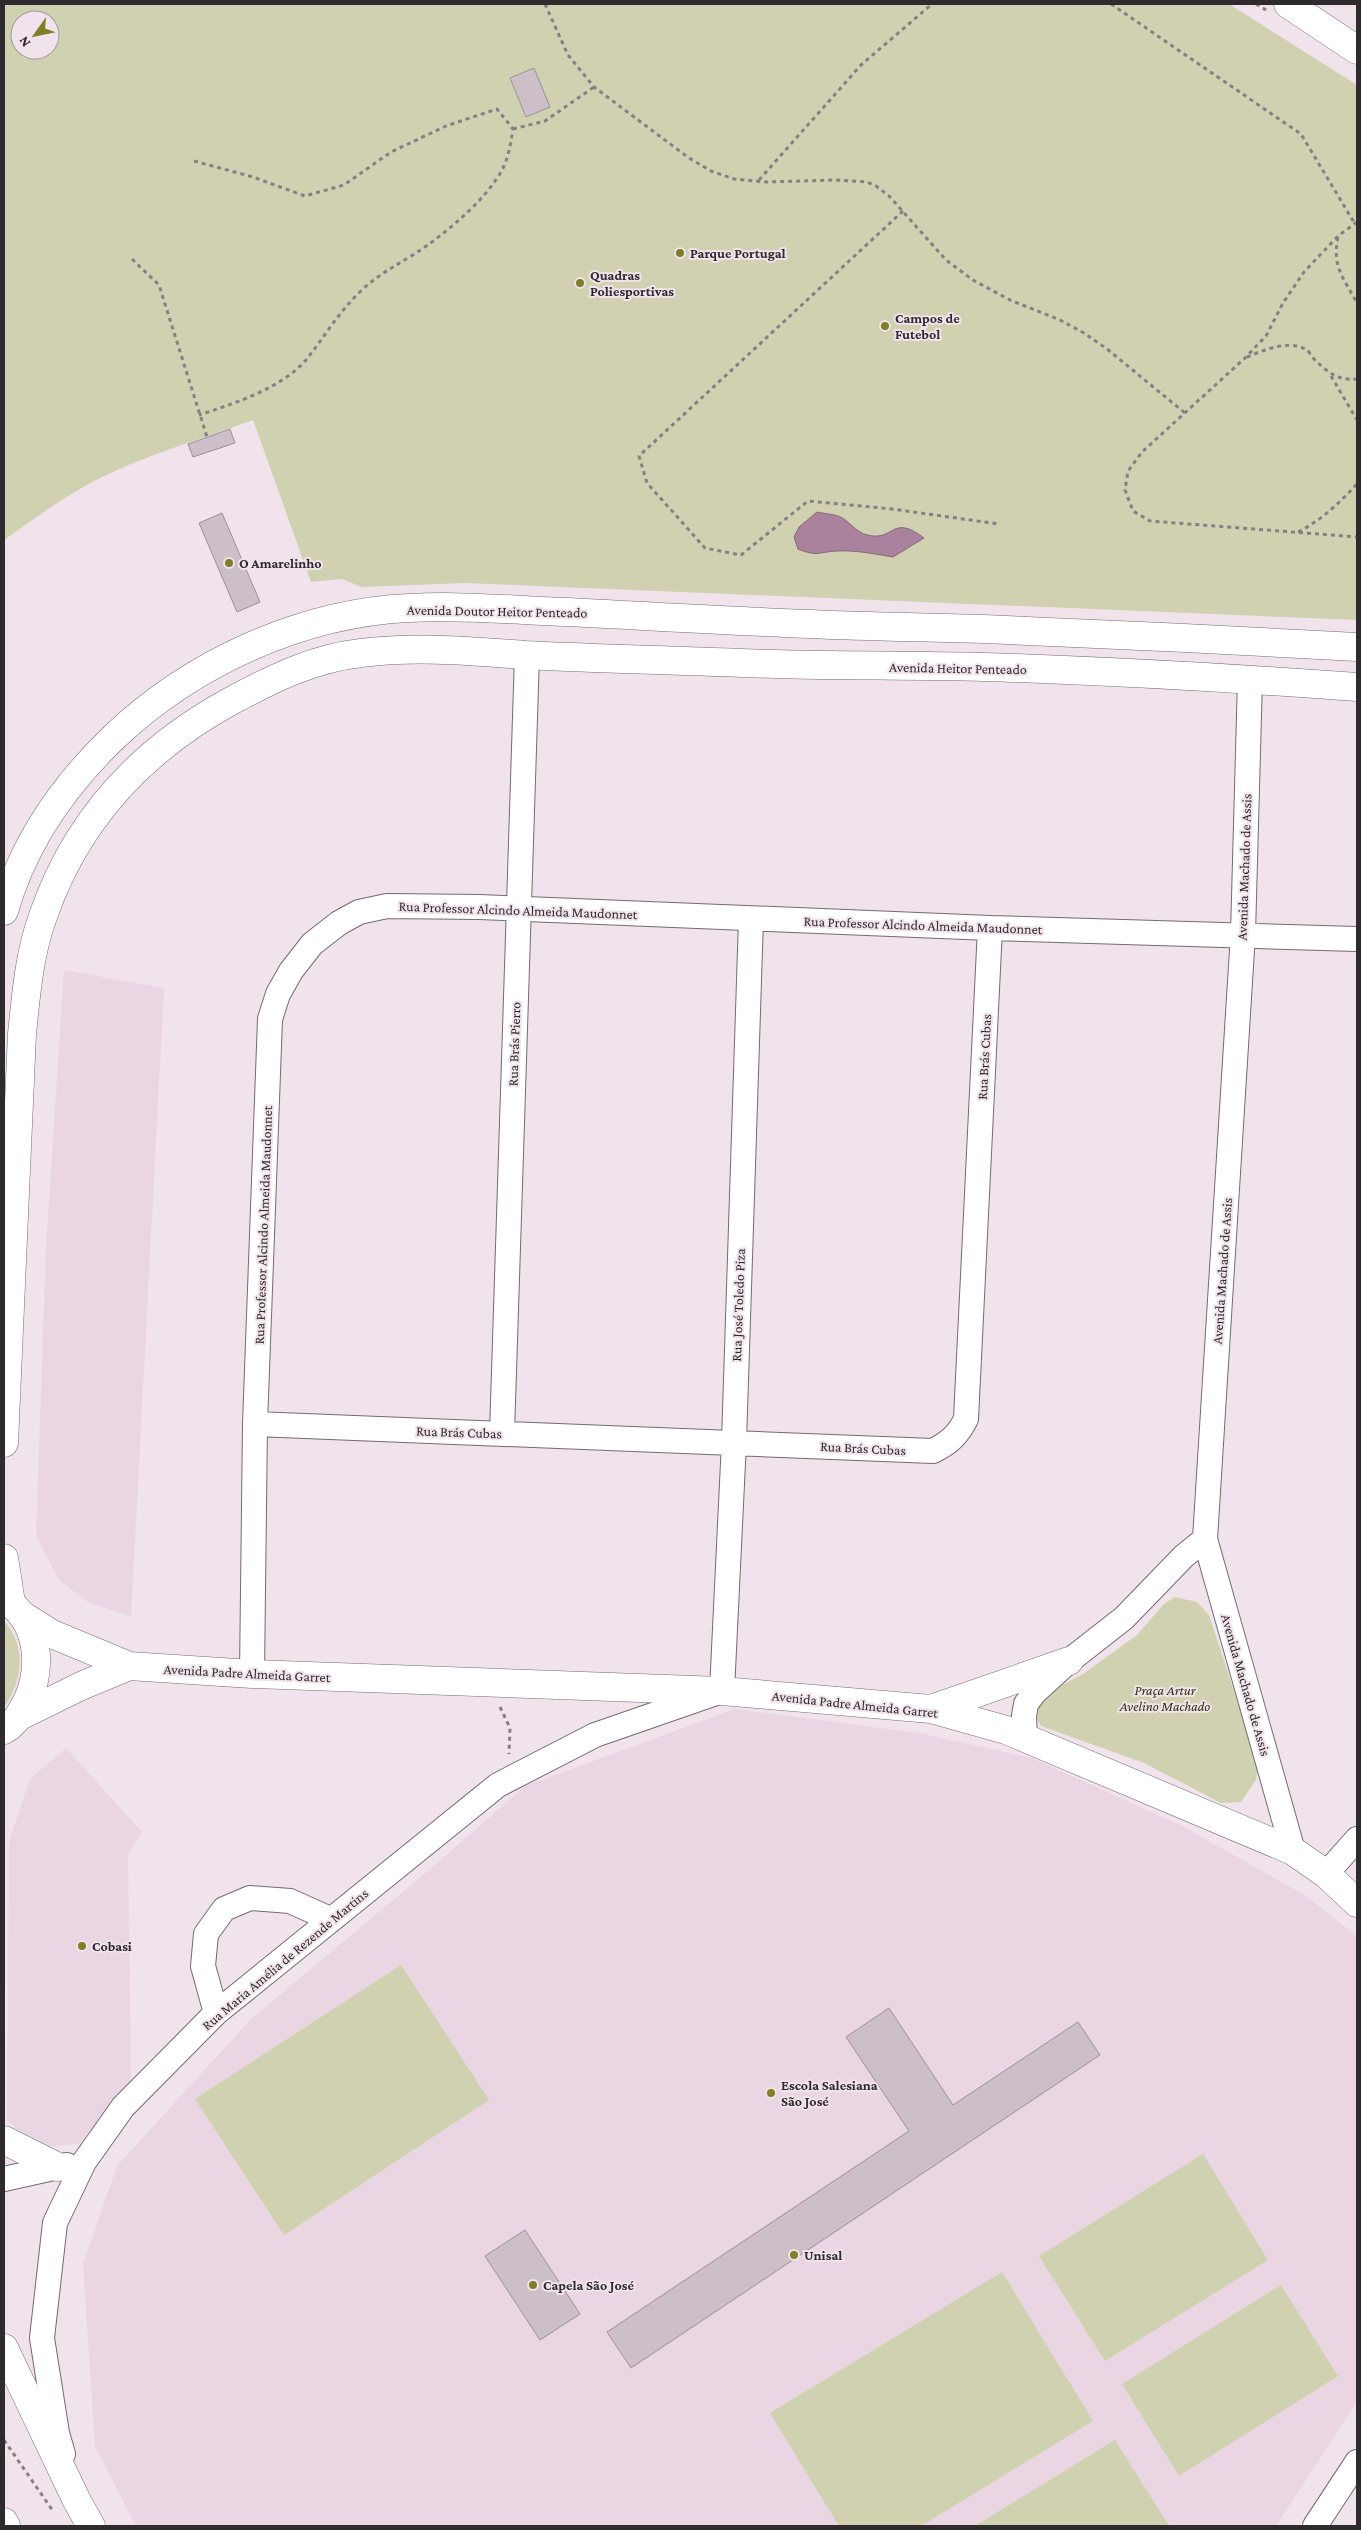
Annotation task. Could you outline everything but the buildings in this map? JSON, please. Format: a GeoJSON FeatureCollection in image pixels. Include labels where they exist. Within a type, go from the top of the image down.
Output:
{"type":"FeatureCollection","features":[{"type":"Feature","properties":{"kind":"main road"},"geometry":{"type":"LineString","coordinates":[[1288,4],[1357,50]]}},
{"type":"Feature","properties":{"kind":"main road","name":"Avenida Doutor Heitor Penteado"},"geometry":{"type":"LineString","coordinates":[[4,911],[18,868],[40,826],[97,754],[136,716],[184,681],[240,650],[313,624],[361,612],[408,608],[470,608],[747,622],[882,626],[1357,647]]}},
{"type":"Feature","properties":{"kind":"main road"},"geometry":{"type":"LineString","coordinates":[[4,1443],[22,1034],[29,970],[41,920],[62,871],[88,824],[117,789],[150,755],[200,718],[267,681],[311,663],[359,653],[417,649],[527,655]]}},
{"type":"Feature","properties":{"kind":"main road","name":"Avenida Heitor Penteado"},"geometry":{"type":"LineString","coordinates":[[527,655],[825,666],[984,667],[1357,687]]}},
{"type":"Feature","properties":{"kind":"main road"},"geometry":{"type":"LineString","coordinates":[[4,1558],[12,1606],[31,1632],[36,1652],[37,1675],[30,1697],[8,1728]]}},
{"type":"Feature","properties":{"kind":"main road"},"geometry":{"type":"LineString","coordinates":[[12,1606],[52,1634],[129,1666]]}},
{"type":"Feature","properties":{"kind":"main road"},"geometry":{"type":"LineString","coordinates":[[931,1709],[1069,1661]]}},
{"type":"Feature","properties":{"kind":"main road","name":"Avenida Padre Almeida Garret"},"geometry":{"type":"LineString","coordinates":[[8,1728],[80,1686],[129,1666],[252,1674],[722,1691],[931,1709],[1006,1730],[1294,1851],[1326,1874],[1357,1903]]}},
{"type":"Feature","properties":{"kind":"main road"},"geometry":{"type":"LineString","coordinates":[[4,2140],[71,2164]]}},
{"type":"Feature","properties":{"kind":"main road"},"geometry":{"type":"LineString","coordinates":[[4,2348],[67,2510],[91,2526]]}},
{"type":"Feature","properties":{"kind":"main road"},"geometry":{"type":"LineString","coordinates":[[4,2522],[6,2526]]}},
{"type":"Feature","properties":{"kind":"street","name":"Rua Brás Pierro"},"geometry":{"type":"LineString","coordinates":[[502,1434],[527,655]]}},
{"type":"Feature","properties":{"kind":"street","name":"Avenida Machado de Assis"},"geometry":{"type":"LineString","coordinates":[[1250,680],[1242,934],[1205,1539],[1294,1851]]}},
{"type":"Feature","properties":{"kind":"street","name":"Rua Professor Alcindo Almeida Maudonnet"},"geometry":{"type":"LineString","coordinates":[[252,1674],[256,1424],[270,1019],[278,994],[291,971],[312,944],[339,923],[359,912],[387,906],[1357,939]]}},
{"type":"Feature","properties":{"kind":"street","name":"Rua José Toledo Piza"},"geometry":{"type":"LineString","coordinates":[[722,1691],[734,1442],[750,919]]}},
{"type":"Feature","properties":{"kind":"street","name":"Rua Brás Cubas"},"geometry":{"type":"LineString","coordinates":[[256,1424],[933,1451],[949,1443],[959,1432],[966,1419],[990,928]]}},
{"type":"Feature","properties":{"kind":"street"},"geometry":{"type":"LineString","coordinates":[[1025,1738],[1026,1704],[1034,1693],[1069,1661],[1113,1628],[1184,1556],[1205,1539]]}},
{"type":"Feature","properties":{"kind":"street","name":"Rua Maria Amélia de Rezende Martins"},"geometry":{"type":"LineString","coordinates":[[67,2510],[42,2338],[55,2222],[71,2164],[123,2107],[216,2013],[507,1779],[596,1735],[722,1691]]}},
{"type":"Feature","properties":{"kind":"street"},"geometry":{"type":"LineString","coordinates":[[1326,1874],[1357,1838]]}},
{"type":"Feature","properties":{"kind":"street"},"geometry":{"type":"LineString","coordinates":[[216,2013],[203,1966],[206,1934],[224,1909],[250,1898],[290,1901],[330,1920]]}},
{"type":"Feature","properties":{"kind":"street"},"geometry":{"type":"LineString","coordinates":[[4,2179],[71,2164]]}},
{"type":"Feature","properties":{"kind":"street"},"geometry":{"type":"LineString","coordinates":[[1315,2526],[1357,2462]]}},
{"type":"Feature","properties":{"kind":"path"},"geometry":{"type":"LineString","coordinates":[[545,4],[568,55],[594,87],[711,171],[734,179],[758,181],[835,180],[867,182],[889,196],[946,260],[973,280],[1010,300],[1060,320],[1084,333],[1107,349],[1185,413]]}},
{"type":"Feature","properties":{"kind":"path"},"geometry":{"type":"LineString","coordinates":[[758,181],[861,65],[932,4]]}},
{"type":"Feature","properties":{"kind":"path"},"geometry":{"type":"LineString","coordinates":[[1111,4],[1301,134],[1356,223],[1338,236],[1304,272],[1282,303],[1266,336],[1246,358],[1142,452],[1128,471],[1125,490],[1133,511],[1150,522],[1357,537]]}},
{"type":"Feature","properties":{"kind":"path"},"geometry":{"type":"LineString","coordinates":[[513,129],[544,121],[594,87]]}},
{"type":"Feature","properties":{"kind":"path"},"geometry":{"type":"LineString","coordinates":[[194,161],[253,178],[305,196],[344,185],[391,152],[446,126],[497,109],[513,129],[510,150],[503,168],[479,200],[432,242],[384,271],[362,291],[328,328],[305,361],[288,375],[254,396],[200,415]]}},
{"type":"Feature","properties":{"kind":"path"},"geometry":{"type":"LineString","coordinates":[[903,211],[639,456],[647,483],[705,548],[740,555],[808,501],[892,509],[999,524]]}},
{"type":"Feature","properties":{"kind":"path"},"geometry":{"type":"LineString","coordinates":[[1338,236],[1334,255],[1341,274],[1357,303]]}},
{"type":"Feature","properties":{"kind":"path"},"geometry":{"type":"LineString","coordinates":[[132,259],[159,285],[207,437]]}},
{"type":"Feature","properties":{"kind":"path"},"geometry":{"type":"LineString","coordinates":[[1246,358],[1271,347],[1288,346],[1306,350],[1330,374],[1357,420]]}},
{"type":"Feature","properties":{"kind":"path"},"geometry":{"type":"LineString","coordinates":[[1330,374],[1342,380],[1357,379]]}},
{"type":"Feature","properties":{"kind":"path"},"geometry":{"type":"LineString","coordinates":[[1296,532],[1315,524],[1357,484]]}},
{"type":"Feature","properties":{"kind":"path"},"geometry":{"type":"LineString","coordinates":[[488,1682],[510,1728],[507,1779]]}},
{"type":"Feature","properties":{"kind":"path"},"geometry":{"type":"LineString","coordinates":[[4,2440],[67,2510]]}},
{"type":"Feature","properties":{"kind":"shaded area"},"geometry":{"type":"Polygon","coordinates":[[[817,512],[841,517],[857,530],[867,535],[883,535],[899,528],[905,528],[924,538],[893,557],[851,551],[814,553],[798,549],[794,537],[799,527],[817,512]]]}},
{"type":"Feature","properties":{"kind":"shaded area"},"geometry":{"type":"Polygon","coordinates":[[[64,970],[164,988],[131,1617],[88,1602],[59,1580],[36,1536],[46,1247],[64,970]]]}},
{"type":"Feature","properties":{"kind":"shaded area","name":"Escola Salesiana São José"},"geometry":{"type":"Polygon","coordinates":[[[735,1709],[919,1733],[1032,1758],[1180,1825],[1305,1895],[1357,1936],[1357,2402],[1276,2526],[136,2526],[95,2446],[83,2264],[117,2166],[251,2019],[429,1870],[525,1786],[735,1709]]]}},
{"type":"Feature","properties":{"kind":"shaded area"},"geometry":{"type":"Polygon","coordinates":[[[66,1748],[142,1832],[128,1855],[131,2081],[79,2144],[37,2147],[7,2120],[9,1841],[30,1779],[66,1748]]]}},
{"type":"Feature","properties":{"kind":"green space","name":"Parque Portugal"},"geometry":{"type":"Polygon","coordinates":[[[4,4],[1229,4],[1357,85],[1357,620],[465,583],[362,587],[342,579],[311,582],[253,420],[115,471],[96,480],[37,516],[4,540],[4,4]]]}},
{"type":"Feature","properties":{"kind":"green space","name":"Praça Artur Avelino Machado"},"geometry":{"type":"Polygon","coordinates":[[[1175,1597],[1197,1602],[1209,1615],[1258,1764],[1256,1780],[1241,1802],[1221,1803],[1144,1763],[1041,1726],[1036,1717],[1036,1705],[1041,1696],[1083,1674],[1137,1635],[1164,1604],[1175,1597]]]}},
{"type":"Feature","properties":{"kind":"green space"},"geometry":{"type":"Polygon","coordinates":[[[4,1621],[16,1641],[20,1664],[15,1686],[4,1707],[4,1621]]]}},
{"type":"Feature","properties":{"kind":"green space"},"geometry":{"type":"Polygon","coordinates":[[[401,1965],[489,2100],[284,2235],[195,2099],[401,1965]]]}},
{"type":"Feature","properties":{"kind":"green space"},"geometry":{"type":"Polygon","coordinates":[[[1203,2154],[1268,2260],[1105,2361],[1039,2256],[1203,2154]]]}},
{"type":"Feature","properties":{"kind":"green space"},"geometry":{"type":"Polygon","coordinates":[[[1002,2272],[1093,2421],[921,2526],[839,2526],[770,2413],[1002,2272]]]}},
{"type":"Feature","properties":{"kind":"green space"},"geometry":{"type":"Polygon","coordinates":[[[1281,2285],[1338,2376],[1179,2476],[1122,2384],[1281,2285]]]}},
{"type":"Feature","properties":{"kind":"green space"},"geometry":{"type":"Polygon","coordinates":[[[1115,2440],[1169,2526],[975,2526],[1115,2440]]]}},
{"type":"Feature","properties":{"kind":"place","name":"Parque Portugal"},"geometry":{"type":"Point","coordinates":[680,253]}},
{"type":"Feature","properties":{"kind":"place","name":"Quadras Poliesportivas"},"geometry":{"type":"Point","coordinates":[580,283]}},
{"type":"Feature","properties":{"kind":"place","name":"Campos de Futebol"},"geometry":{"type":"Point","coordinates":[885,326]}},
{"type":"Feature","properties":{"kind":"place","name":"O Amarelinho"},"geometry":{"type":"Point","coordinates":[229,563]}},
{"type":"Feature","properties":{"kind":"place","name":"Cobasi"},"geometry":{"type":"Point","coordinates":[82,1946]}},
{"type":"Feature","properties":{"kind":"place","name":"Escola Salesiana São José"},"geometry":{"type":"Point","coordinates":[771,2093]}},
{"type":"Feature","properties":{"kind":"place","name":"Unisal"},"geometry":{"type":"Point","coordinates":[794,2255]}},
{"type":"Feature","properties":{"kind":"place","name":"Capela São José"},"geometry":{"type":"Point","coordinates":[533,2285]}}]}
